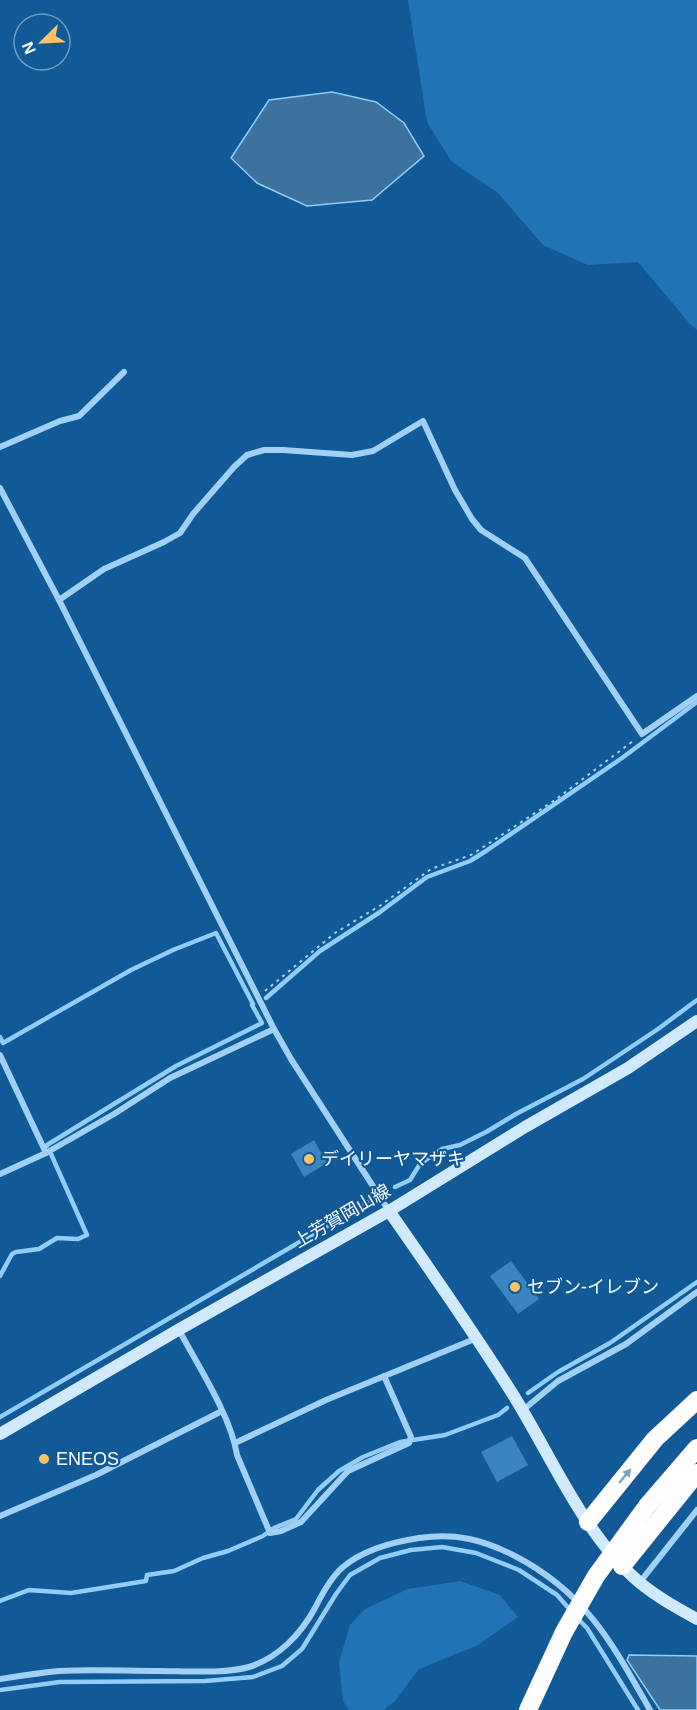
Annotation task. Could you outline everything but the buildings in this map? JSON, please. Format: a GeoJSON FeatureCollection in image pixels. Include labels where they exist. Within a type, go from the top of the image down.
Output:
{"type":"FeatureCollection","features":[{"type":"Feature","properties":{"kind":"highway"},"geometry":{"type":"LineString","coordinates":[[588,1522],[655,1439],[697,1400]]}},
{"type":"Feature","properties":{"kind":"highway"},"geometry":{"type":"LineString","coordinates":[[528,1710],[564,1632],[596,1576],[647,1506],[697,1448]]}},
{"type":"Feature","properties":{"kind":"highway"},"geometry":{"type":"LineString","coordinates":[[622,1566],[697,1473]]}},
{"type":"Feature","properties":{"kind":"main road","name":"上芳賀岡山線"},"geometry":{"type":"LineString","coordinates":[[0,1434],[389,1211],[525,1127],[628,1068],[697,1021]]}},
{"type":"Feature","properties":{"kind":"main road"},"geometry":{"type":"LineString","coordinates":[[389,1211],[477,1338],[523,1410],[588,1522],[622,1566],[667,1603],[697,1619]]}},
{"type":"Feature","properties":{"kind":"street"},"geometry":{"type":"LineString","coordinates":[[0,447],[60,421],[79,416],[124,372]]}},
{"type":"Feature","properties":{"kind":"street"},"geometry":{"type":"LineString","coordinates":[[58,600],[104,569],[180,533],[200,506],[247,455],[264,450],[352,455],[373,452],[423,421],[455,490],[472,519],[482,530],[525,558],[642,734],[697,696]]}},
{"type":"Feature","properties":{"kind":"street"},"geometry":{"type":"LineString","coordinates":[[0,488],[274,1029],[389,1211]]}},
{"type":"Feature","properties":{"kind":"street"},"geometry":{"type":"LineString","coordinates":[[0,1174],[46,1153],[114,1114],[170,1078],[274,1029]]}},
{"type":"Feature","properties":{"kind":"street"},"geometry":{"type":"LineString","coordinates":[[0,1055],[46,1153]]}},
{"type":"Feature","properties":{"kind":"street"},"geometry":{"type":"LineString","coordinates":[[523,1410],[558,1381],[626,1344],[697,1292]]}},
{"type":"Feature","properties":{"kind":"street"},"geometry":{"type":"LineString","coordinates":[[178,1330],[222,1411],[235,1443],[237,1455],[269,1532],[281,1531],[301,1522],[348,1471],[410,1440],[384,1376]]}},
{"type":"Feature","properties":{"kind":"street"},"geometry":{"type":"LineString","coordinates":[[235,1443],[326,1400],[477,1338]]}},
{"type":"Feature","properties":{"kind":"street"},"geometry":{"type":"LineString","coordinates":[[0,1516],[96,1475],[222,1411]]}},
{"type":"Feature","properties":{"kind":"street"},"geometry":{"type":"LineString","coordinates":[[640,1582],[697,1510]]}},
{"type":"Feature","properties":{"kind":"street"},"geometry":{"type":"LineString","coordinates":[[0,1679],[59,1671],[218,1670],[249,1667],[280,1651],[288,1644],[302,1629],[343,1567],[373,1550],[400,1541],[440,1535],[476,1539],[535,1566],[560,1583],[589,1614],[613,1646],[650,1710]]}},
{"type":"Feature","properties":{"kind":"path"},"geometry":{"type":"LineString","coordinates":[[258,997],[335,933],[381,905],[431,869],[471,855],[555,800],[642,734]]}},
{"type":"Feature","properties":{"kind":"shaded area"},"geometry":{"type":"Polygon","coordinates":[[[408,0],[697,0],[697,330],[638,262],[588,265],[543,245],[498,193],[451,161],[427,122],[408,0]]]}},
{"type":"Feature","properties":{"kind":"shaded area"},"geometry":{"type":"Polygon","coordinates":[[[332,92],[376,102],[404,123],[424,156],[372,200],[307,206],[257,183],[231,158],[269,100],[332,92]]]}},
{"type":"Feature","properties":{"kind":"shaded area"},"geometry":{"type":"Polygon","coordinates":[[[460,1581],[500,1595],[518,1617],[478,1645],[419,1669],[395,1701],[384,1710],[349,1710],[343,1701],[339,1662],[350,1625],[365,1609],[408,1589],[460,1581]]]}},
{"type":"Feature","properties":{"kind":"shaded area"},"geometry":{"type":"Polygon","coordinates":[[[629,1655],[697,1656],[697,1710],[660,1710],[627,1660],[629,1655]]]}},
{"type":"Feature","properties":{"kind":"waterway"},"geometry":{"type":"LineString","coordinates":[[266,998],[320,951],[380,912],[427,877],[470,861],[486,851],[622,758],[697,702]]}},
{"type":"Feature","properties":{"kind":"waterway"},"geometry":{"type":"LineString","coordinates":[[0,1037],[3,1043],[131,970],[216,933],[253,1004]]}},
{"type":"Feature","properties":{"kind":"waterway"},"geometry":{"type":"LineString","coordinates":[[395,1187],[410,1180],[420,1164],[442,1149],[460,1145],[583,1079],[697,1000]]}},
{"type":"Feature","properties":{"kind":"waterway"},"geometry":{"type":"LineString","coordinates":[[47,1146],[176,1066],[262,1023],[252,1005]]}},
{"type":"Feature","properties":{"kind":"waterway"},"geometry":{"type":"LineString","coordinates":[[0,1276],[12,1254],[16,1252],[39,1249],[57,1238],[78,1239],[87,1235],[51,1154]]}},
{"type":"Feature","properties":{"kind":"waterway"},"geometry":{"type":"LineString","coordinates":[[0,1417],[370,1201]]}},
{"type":"Feature","properties":{"kind":"waterway"},"geometry":{"type":"LineString","coordinates":[[528,1393],[558,1372],[610,1343],[697,1282]]}},
{"type":"Feature","properties":{"kind":"waterway"},"geometry":{"type":"LineString","coordinates":[[0,1601],[29,1590],[71,1593],[146,1581],[147,1575],[174,1571],[203,1558],[228,1551],[296,1519],[318,1490],[339,1471],[363,1457],[400,1442],[445,1435],[498,1415],[507,1408]]}},
{"type":"Feature","properties":{"kind":"waterway"},"geometry":{"type":"LineString","coordinates":[[0,1690],[60,1682],[205,1681],[253,1677],[282,1666],[302,1649],[350,1575],[380,1558],[411,1550],[442,1547],[476,1553],[519,1570],[557,1595],[572,1612]]}},
{"type":"Feature","properties":{"kind":"waterway"},"geometry":{"type":"LineString","coordinates":[[577,1618],[587,1628],[638,1710]]}},
{"type":"Feature","properties":{"kind":"place","name":"デイリーヤマザキ"},"geometry":{"type":"Point","coordinates":[309,1159]}},
{"type":"Feature","properties":{"kind":"place","name":"セブン-イレブン"},"geometry":{"type":"Point","coordinates":[515,1287]}},
{"type":"Feature","properties":{"kind":"place","name":"ENEOS"},"geometry":{"type":"Point","coordinates":[44,1459]}}]}
